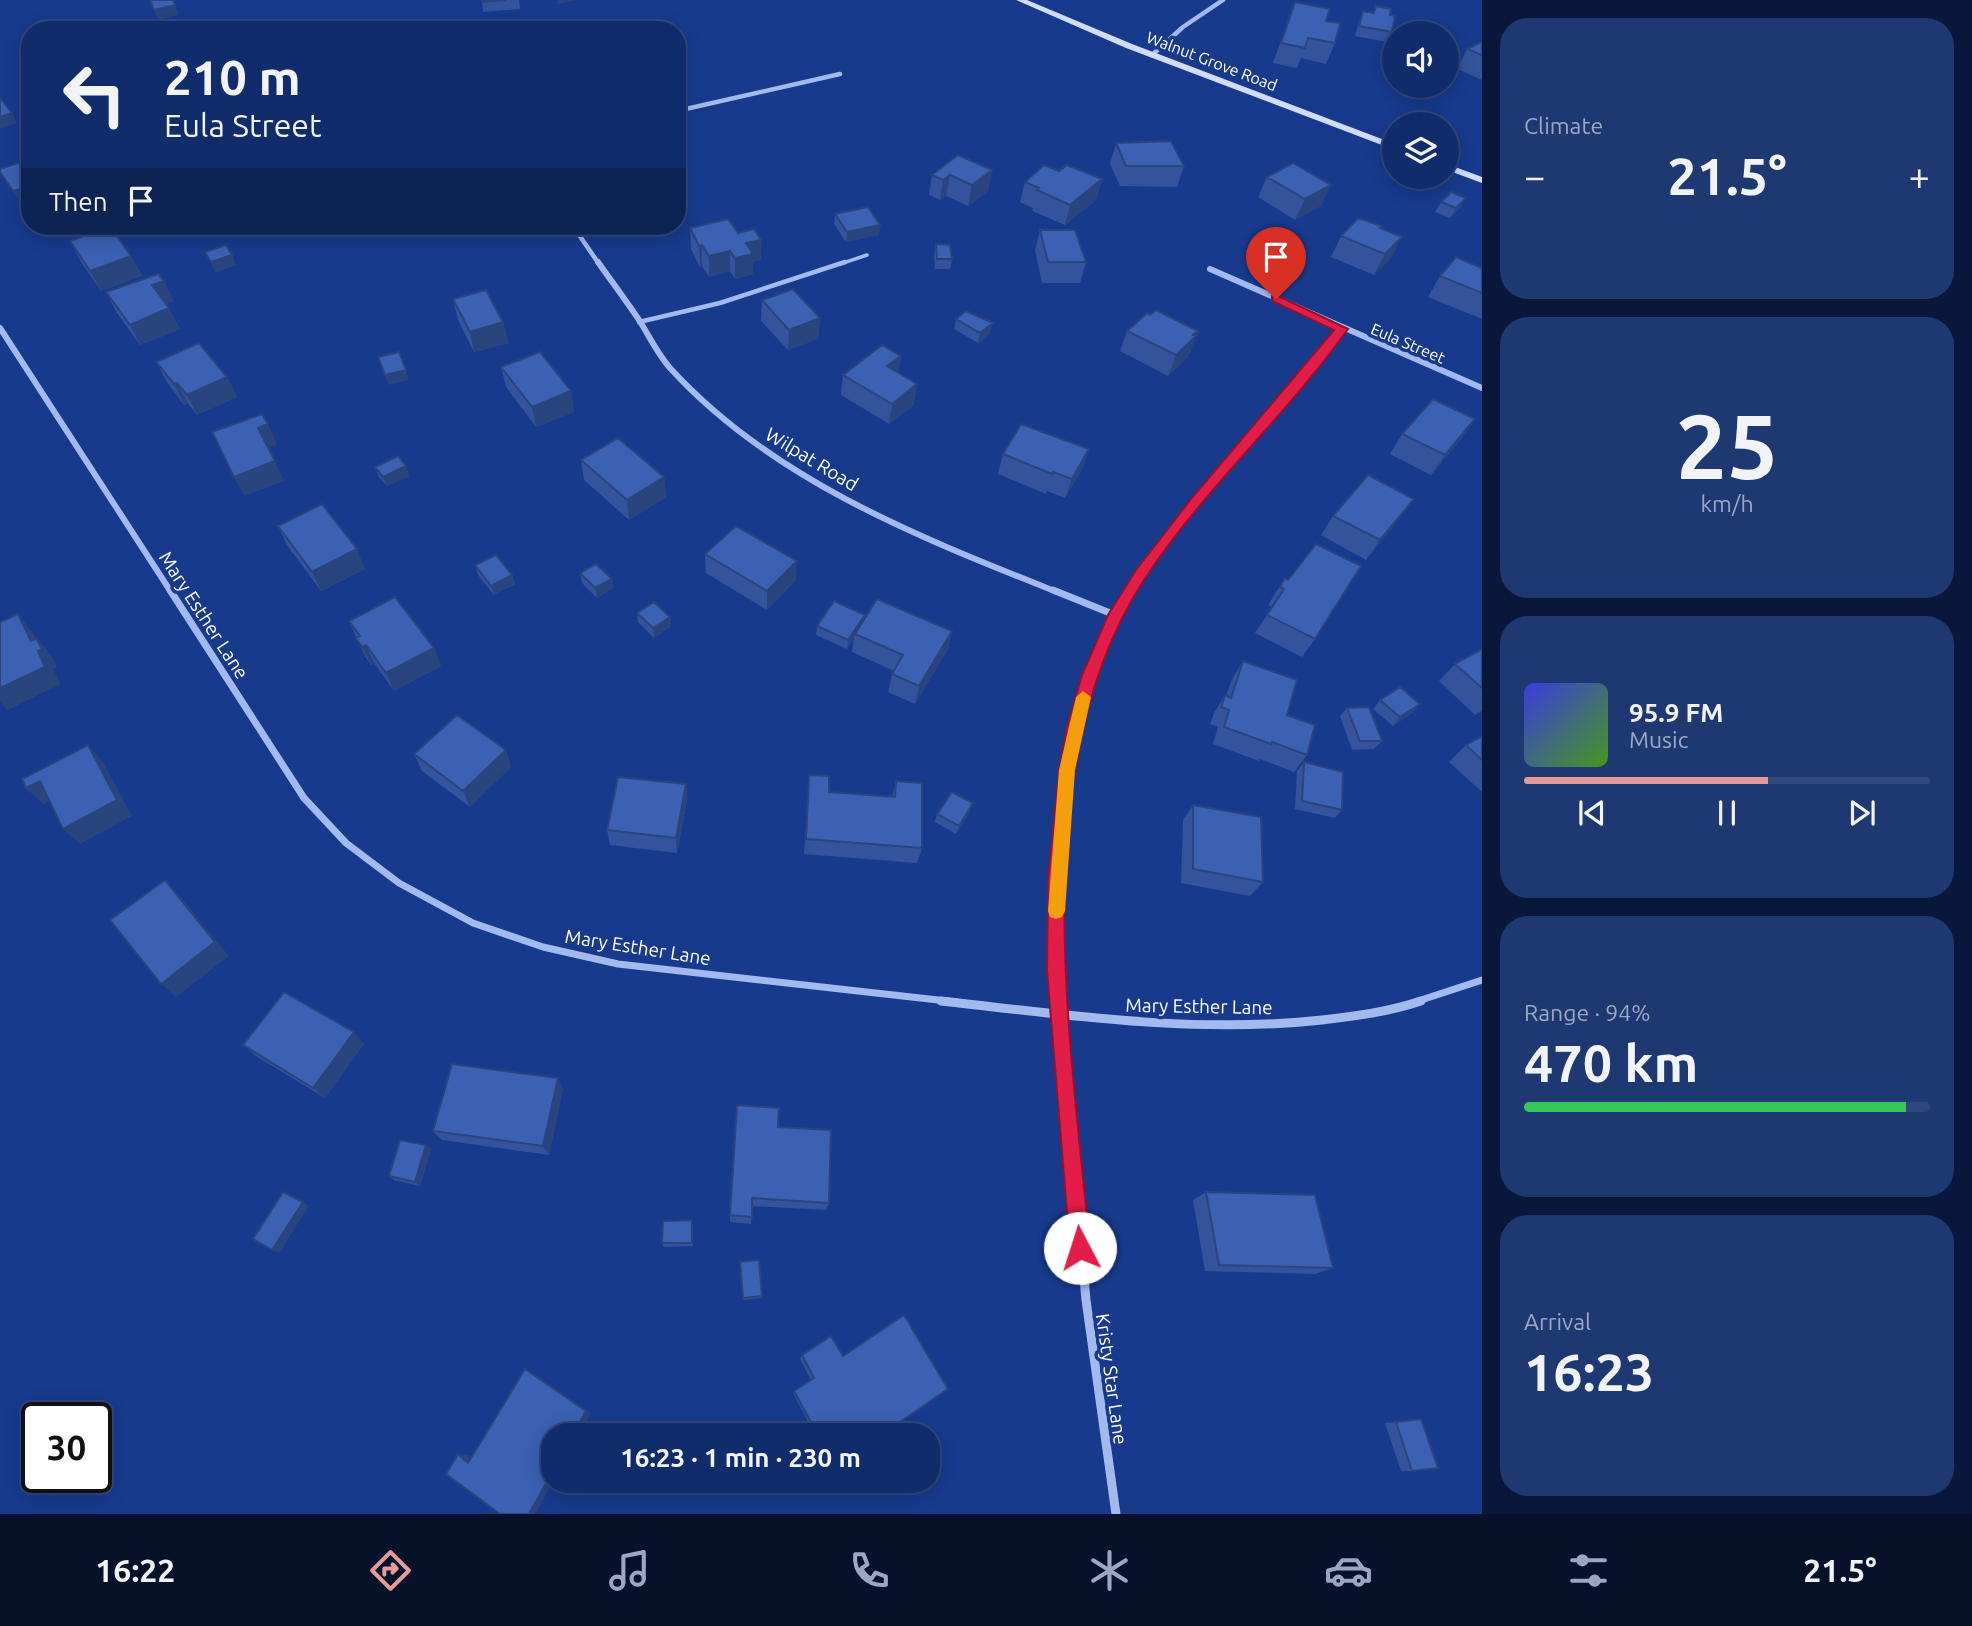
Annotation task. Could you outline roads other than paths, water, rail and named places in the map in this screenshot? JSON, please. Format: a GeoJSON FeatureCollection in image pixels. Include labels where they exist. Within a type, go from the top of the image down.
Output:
{"type":"FeatureCollection","features":[{"type":"Feature","properties":{"kind":"main road","name":"Walnut Grove Road"},"geometry":{"type":"LineString","coordinates":[[1020,0],[1152,55],[1382,142]]}},
{"type":"Feature","properties":{"kind":"main road"},"geometry":{"type":"LineString","coordinates":[[1459,171],[1482,180]]}},
{"type":"Feature","properties":{"kind":"street"},"geometry":{"type":"LineString","coordinates":[[1152,55],[1183,27],[1223,0]]}},
{"type":"Feature","properties":{"kind":"street"},"geometry":{"type":"LineString","coordinates":[[686,109],[840,74]]}},
{"type":"Feature","properties":{"kind":"street","name":"Wilpat Road"},"geometry":{"type":"LineString","coordinates":[[579,235],[670,368],[702,400],[750,440],[806,478],[855,504],[982,562],[1115,615]]}},
{"type":"Feature","properties":{"kind":"street","name":"Eula Street"},"geometry":{"type":"LineString","coordinates":[[1210,269],[1482,388]]}},
{"type":"Feature","properties":{"kind":"street","name":"Mary Esther Lane"},"geometry":{"type":"LineString","coordinates":[[0,328],[304,798],[346,843],[399,883],[473,923],[543,947],[618,964],[1175,1025],[1283,1024],[1387,1012],[1482,980]]}},
{"type":"Feature","properties":{"kind":"street","name":"Kristy Star Lane"},"geometry":{"type":"LineString","coordinates":[[1116,1514],[1085,1300],[1058,1014],[1057,881],[1067,770],[1075,727],[1090,675],[1115,615],[1141,574],[1196,502],[1342,329]]}},
{"type":"Feature","properties":{"kind":"lane"},"geometry":{"type":"LineString","coordinates":[[639,321],[720,303],[867,255]]}}]}
